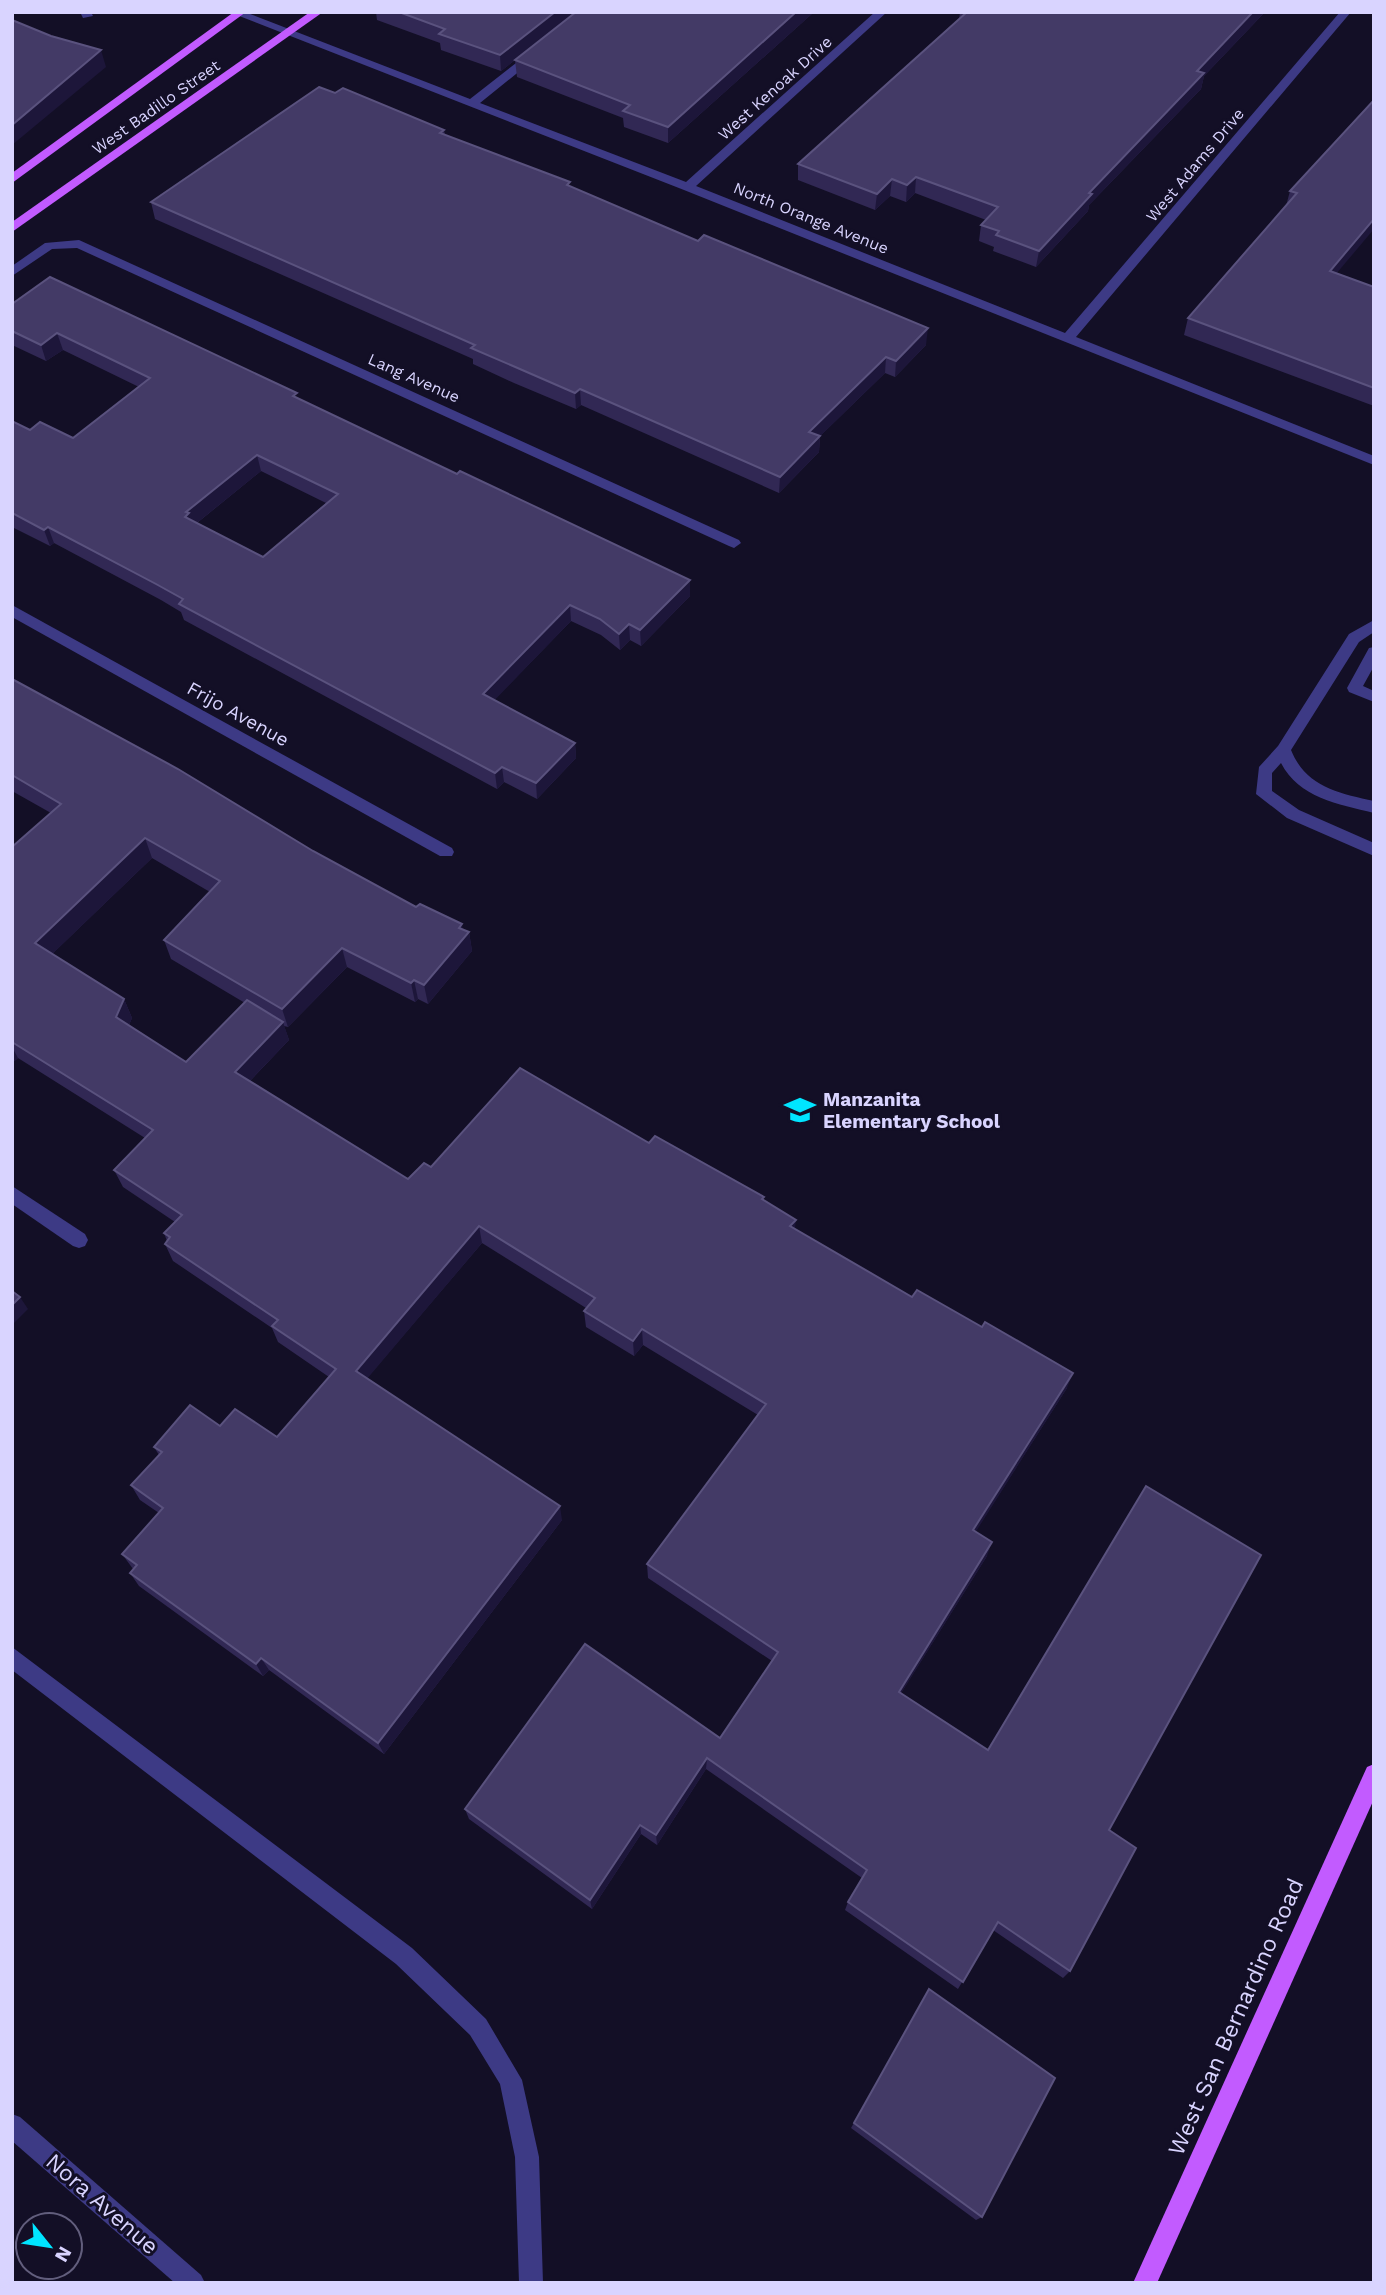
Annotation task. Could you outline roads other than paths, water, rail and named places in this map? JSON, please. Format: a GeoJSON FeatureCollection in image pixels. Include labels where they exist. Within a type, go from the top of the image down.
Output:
{"type":"FeatureCollection","features":[{"type":"Feature","properties":{"kind":"main road","name":"West Badillo Street"},"geometry":{"type":"LineString","coordinates":[[12,228],[318,12]]}},
{"type":"Feature","properties":{"kind":"main road","name":"West Badillo Street"},"geometry":{"type":"LineString","coordinates":[[12,179],[238,13]]}},
{"type":"Feature","properties":{"kind":"main road","name":"West San Bernardino Road"},"geometry":{"type":"LineString","coordinates":[[1145,2283],[1374,1774]]}},
{"type":"Feature","properties":{"kind":"street","name":"West Kenoak Drive"},"geometry":{"type":"LineString","coordinates":[[688,187],[882,12]]}},
{"type":"Feature","properties":{"kind":"street","name":"West Adams Drive"},"geometry":{"type":"LineString","coordinates":[[1068,338],[1346,12]]}},
{"type":"Feature","properties":{"kind":"street","name":"North Orange Avenue"},"geometry":{"type":"LineString","coordinates":[[238,13],[688,187],[1374,461]]}},
{"type":"Feature","properties":{"kind":"street"},"geometry":{"type":"LineString","coordinates":[[471,104],[545,46]]}},
{"type":"Feature","properties":{"kind":"street","name":"Lang Avenue"},"geometry":{"type":"LineString","coordinates":[[12,272],[49,246],[79,244],[734,542]]}},
{"type":"Feature","properties":{"kind":"street","name":"Frijo Avenue"},"geometry":{"type":"LineString","coordinates":[[12,610],[446,852]]}},
{"type":"Feature","properties":{"kind":"street"},"geometry":{"type":"LineString","coordinates":[[1374,625],[1354,638],[1283,750],[1264,771],[1264,794],[1293,814],[1374,850]]}},
{"type":"Feature","properties":{"kind":"street"},"geometry":{"type":"LineString","coordinates":[[1374,652],[1354,688],[1374,697]]}},
{"type":"Feature","properties":{"kind":"street"},"geometry":{"type":"LineString","coordinates":[[1283,750],[1289,770],[1309,787],[1328,796],[1374,807]]}},
{"type":"Feature","properties":{"kind":"street"},"geometry":{"type":"LineString","coordinates":[[12,1194],[79,1240]]}},
{"type":"Feature","properties":{"kind":"street"},"geometry":{"type":"LineString","coordinates":[[12,1657],[404,1956],[478,2027],[512,2080],[527,2157],[531,2283]]}},
{"type":"Feature","properties":{"kind":"street","name":"Nora Avenue"},"geometry":{"type":"LineString","coordinates":[[12,2125],[193,2283]]}},
{"type":"Feature","properties":{"kind":"place","name":"Manzanita Elementary School"},"geometry":{"type":"Point","coordinates":[800,1110]}}]}
